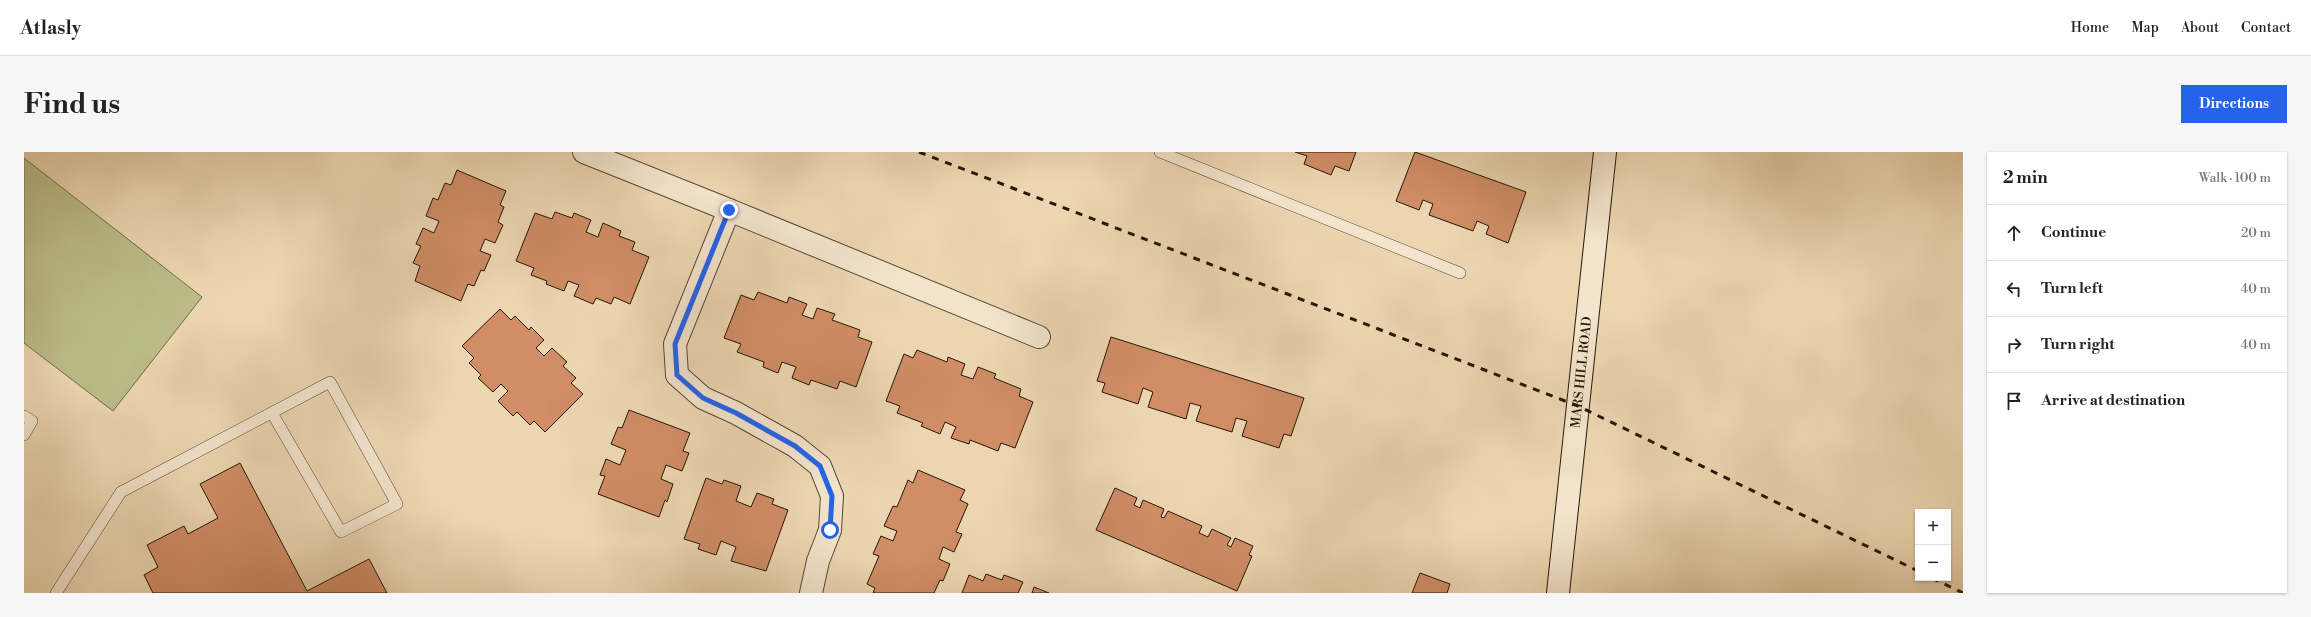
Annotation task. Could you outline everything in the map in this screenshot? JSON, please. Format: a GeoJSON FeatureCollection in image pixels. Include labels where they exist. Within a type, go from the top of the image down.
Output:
{"type":"FeatureCollection","features":[{"type":"Feature","properties":{"kind":"street"},"geometry":{"type":"LineString","coordinates":[[584,152],[1038,337]]}},
{"type":"Feature","properties":{"kind":"street","name":"MARS HILL ROAD"},"geometry":{"type":"LineString","coordinates":[[1558,593],[1605,152]]}},
{"type":"Feature","properties":{"kind":"street"},"geometry":{"type":"LineString","coordinates":[[729,210],[675,344],[677,375],[703,398],[736,413],[795,446],[820,466],[832,496],[830,530],[818,561],[811,593]]}},
{"type":"Feature","properties":{"kind":"lane"},"geometry":{"type":"LineString","coordinates":[[1160,152],[1460,273]]}},
{"type":"Feature","properties":{"kind":"lane"},"geometry":{"type":"LineString","coordinates":[[56,593],[121,492],[330,382],[397,504],[340,532],[272,413]]}},
{"type":"Feature","properties":{"kind":"lane"},"geometry":{"type":"LineString","coordinates":[[24,416],[32,421],[24,435]]}},
{"type":"Feature","properties":{"kind":"green space"},"geometry":{"type":"Polygon","coordinates":[[[24,158],[202,297],[113,411],[24,343],[24,158]]]}},
{"type":"Feature","properties":{"kind":"building"},"geometry":{"type":"Polygon","coordinates":[[[1295,152],[1356,152],[1349,171],[1335,166],[1331,175],[1304,164],[1307,156],[1295,152]]]}},
{"type":"Feature","properties":{"kind":"building"},"geometry":{"type":"Polygon","coordinates":[[[1415,152],[1526,192],[1508,243],[1486,234],[1489,226],[1477,221],[1473,231],[1429,215],[1433,204],[1423,200],[1419,210],[1396,201],[1415,152]]]}},
{"type":"Feature","properties":{"kind":"building"},"geometry":{"type":"Polygon","coordinates":[[[457,170],[506,191],[500,205],[504,207],[498,222],[503,225],[495,243],[485,239],[480,251],[491,255],[484,271],[481,270],[474,286],[468,284],[461,301],[415,281],[420,266],[413,263],[421,246],[416,244],[423,228],[434,233],[439,221],[426,216],[433,198],[438,200],[445,183],[451,185],[457,170]]]}},
{"type":"Feature","properties":{"kind":"building"},"geometry":{"type":"Polygon","coordinates":[[[555,212],[572,218],[574,213],[591,220],[586,232],[598,237],[603,223],[621,231],[619,236],[635,242],[632,250],[649,257],[630,304],[614,297],[611,304],[596,298],[593,304],[574,296],[579,285],[568,281],[564,291],[546,284],[547,281],[531,275],[534,268],[516,261],[535,213],[552,219],[555,212]]]}},
{"type":"Feature","properties":{"kind":"building"},"geometry":{"type":"Polygon","coordinates":[[[758,292],[787,303],[789,297],[807,304],[802,315],[813,319],[817,308],[835,314],[832,320],[860,330],[858,337],[872,342],[856,387],[840,381],[837,389],[811,380],[809,385],[792,378],[796,367],[782,362],[778,373],[763,367],[764,362],[737,352],[741,344],[724,338],[741,295],[754,300],[758,292]]]}},
{"type":"Feature","properties":{"kind":"building"},"geometry":{"type":"Polygon","coordinates":[[[500,309],[511,320],[515,316],[529,330],[531,327],[544,340],[536,348],[544,356],[552,348],[567,362],[563,366],[576,378],[571,383],[583,394],[545,432],[534,421],[530,425],[517,412],[513,416],[498,401],[508,391],[501,384],[493,392],[478,378],[481,375],[469,363],[474,358],[462,346],[500,309]]]}},
{"type":"Feature","properties":{"kind":"building"},"geometry":{"type":"Polygon","coordinates":[[[1111,337],[1304,398],[1291,436],[1284,434],[1279,448],[1242,436],[1247,421],[1236,418],[1232,432],[1196,421],[1201,406],[1190,403],[1186,419],[1148,407],[1153,392],[1143,388],[1138,404],[1102,392],[1105,383],[1097,381],[1111,337]]]}},
{"type":"Feature","properties":{"kind":"building"},"geometry":{"type":"Polygon","coordinates":[[[917,350],[947,362],[948,357],[965,364],[961,375],[973,379],[978,367],[996,374],[994,378],[1021,389],[1019,396],[1033,402],[1015,448],[1001,443],[998,451],[970,440],[969,444],[951,438],[956,427],[945,422],[940,434],[921,426],[923,423],[897,413],[900,406],[886,401],[904,354],[913,358],[917,350]]]}},
{"type":"Feature","properties":{"kind":"building"},"geometry":{"type":"Polygon","coordinates":[[[629,410],[690,433],[683,451],[689,453],[682,471],[666,465],[661,479],[673,484],[667,502],[665,500],[659,517],[598,494],[605,476],[600,475],[606,459],[620,465],[626,450],[611,444],[618,427],[622,428],[629,410]]]}},
{"type":"Feature","properties":{"kind":"building"},"geometry":{"type":"Polygon","coordinates":[[[240,463],[307,591],[369,559],[387,593],[153,593],[144,575],[158,567],[147,545],[184,526],[188,534],[218,518],[200,484],[240,463]]]}},
{"type":"Feature","properties":{"kind":"building"},"geometry":{"type":"Polygon","coordinates":[[[918,470],[965,490],[960,500],[968,504],[956,532],[962,534],[954,552],[943,547],[939,559],[950,564],[943,581],[940,580],[934,593],[873,593],[875,588],[867,584],[879,556],[873,554],[881,536],[893,541],[897,531],[884,526],[893,506],[897,507],[908,480],[913,483],[918,470]]]}},
{"type":"Feature","properties":{"kind":"building"},"geometry":{"type":"Polygon","coordinates":[[[706,478],[722,484],[724,480],[741,486],[736,501],[751,507],[757,493],[774,499],[772,504],[788,510],[766,571],[731,561],[736,547],[721,541],[716,555],[698,549],[700,544],[684,539],[706,478]]]}},
{"type":"Feature","properties":{"kind":"building"},"geometry":{"type":"Polygon","coordinates":[[[1115,488],[1137,498],[1134,505],[1140,508],[1143,500],[1164,509],[1161,517],[1164,518],[1168,511],[1202,526],[1199,533],[1208,537],[1212,529],[1231,538],[1227,545],[1231,547],[1235,538],[1253,546],[1249,555],[1252,556],[1237,591],[1096,530],[1115,488]]]}},
{"type":"Feature","properties":{"kind":"building"},"geometry":{"type":"Polygon","coordinates":[[[1420,573],[1450,584],[1447,593],[1412,593],[1420,573]]]}},
{"type":"Feature","properties":{"kind":"building"},"geometry":{"type":"Polygon","coordinates":[[[986,574],[1002,580],[1004,575],[1023,582],[1018,593],[962,593],[969,575],[983,581],[986,574]]]}},
{"type":"Feature","properties":{"kind":"building"},"geometry":{"type":"Polygon","coordinates":[[[1034,587],[1049,593],[1032,593],[1034,587]]]}},
{"type":"Feature","properties":{"kind":"railway"},"geometry":{"type":"LineString","coordinates":[[919,152],[1578,406],[1915,570]]}},
{"type":"Feature","properties":{"kind":"railway"},"geometry":{"type":"LineString","coordinates":[[1938,581],[1963,593]]}},
{"type":"Feature","properties":{"kind":"route"},"geometry":{"type":"LineString","coordinates":[[729,210],[675,344],[677,375],[703,398],[736,413],[795,446],[820,466],[832,496],[830,530]]}}]}
